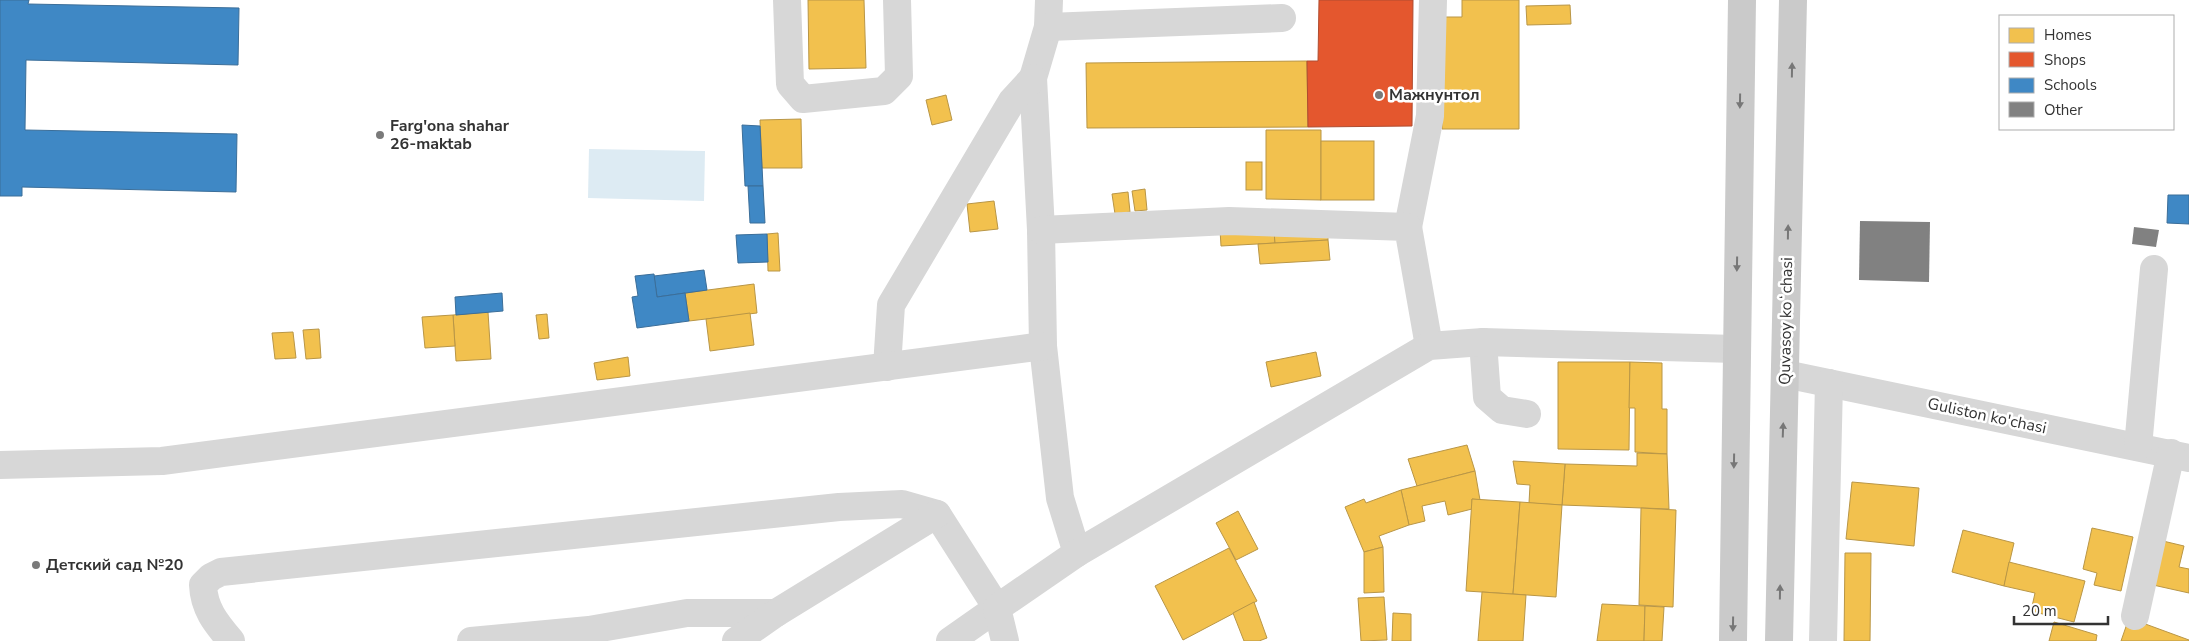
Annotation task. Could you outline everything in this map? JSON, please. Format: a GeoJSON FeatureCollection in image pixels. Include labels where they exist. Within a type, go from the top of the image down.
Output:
{"type":"FeatureCollection","features":[{"type":"Feature","properties":{"kind":"main road"},"geometry":{"type":"LineString","coordinates":[[1733,641],[1742,0]]}},
{"type":"Feature","properties":{"kind":"main road","name":"Quvasoy koʻchasi"},"geometry":{"type":"LineString","coordinates":[[1779,641],[1793,0]]}},
{"type":"Feature","properties":{"kind":"street"},"geometry":{"type":"LineString","coordinates":[[787,0],[790,84],[804,98],[884,92],[899,76],[897,0]]}},
{"type":"Feature","properties":{"kind":"street"},"geometry":{"type":"LineString","coordinates":[[1049,0],[1048,27],[1033,78],[1041,230],[1043,346],[1060,498],[1077,553]]}},
{"type":"Feature","properties":{"kind":"street"},"geometry":{"type":"LineString","coordinates":[[1429,346],[1408,227],[1430,116],[1433,0]]}},
{"type":"Feature","properties":{"kind":"street"},"geometry":{"type":"LineString","coordinates":[[1048,27],[1282,18]]}},
{"type":"Feature","properties":{"kind":"street"},"geometry":{"type":"LineString","coordinates":[[887,367],[891,305],[1012,101],[1033,78]]}},
{"type":"Feature","properties":{"kind":"street"},"geometry":{"type":"LineString","coordinates":[[1041,230],[1229,221],[1408,227]]}},
{"type":"Feature","properties":{"kind":"street"},"geometry":{"type":"LineString","coordinates":[[2138,447],[2154,270]]}},
{"type":"Feature","properties":{"kind":"street"},"geometry":{"type":"LineString","coordinates":[[1483,342],[1487,397],[1502,410],[1527,414]]}},
{"type":"Feature","properties":{"kind":"street"},"geometry":{"type":"LineString","coordinates":[[950,641],[1077,553],[1429,346],[1483,342],[1736,349]]}},
{"type":"Feature","properties":{"kind":"street"},"geometry":{"type":"LineString","coordinates":[[0,465],[162,461],[1043,346]]}},
{"type":"Feature","properties":{"kind":"street","name":"Guliston ko'chasi"},"geometry":{"type":"LineString","coordinates":[[1785,374],[2180,456]]}},
{"type":"Feature","properties":{"kind":"street"},"geometry":{"type":"LineString","coordinates":[[1822,641],[1829,383]]}},
{"type":"Feature","properties":{"kind":"street"},"geometry":{"type":"LineString","coordinates":[[2136,616],[2180,456]]}},
{"type":"Feature","properties":{"kind":"street"},"geometry":{"type":"LineString","coordinates":[[231,641],[217,624],[204,600],[203,585],[211,577],[222,572],[839,507],[902,504],[937,514],[997,608],[1005,641]]}},
{"type":"Feature","properties":{"kind":"street"},"geometry":{"type":"LineString","coordinates":[[736,641],[776,613],[937,514]]}},
{"type":"Feature","properties":{"kind":"street"},"geometry":{"type":"LineString","coordinates":[[471,641],[580,635],[687,613],[776,613]]}},
{"type":"Feature","properties":{"kind":"shaded area"},"geometry":{"type":"Polygon","coordinates":[[[589,149],[705,151],[704,201],[588,198],[589,149]]]}},
{"type":"Feature","properties":{"kind":"building: Homes"},"geometry":{"type":"Polygon","coordinates":[[[808,0],[864,0],[866,68],[809,69],[808,0]]]}},
{"type":"Feature","properties":{"kind":"building: Homes"},"geometry":{"type":"Polygon","coordinates":[[[1462,0],[1519,0],[1519,129],[1442,129],[1441,17],[1462,17],[1462,0]]]}},
{"type":"Feature","properties":{"kind":"building: Homes"},"geometry":{"type":"Polygon","coordinates":[[[1570,5],[1571,24],[1527,25],[1526,6],[1570,5]]]}},
{"type":"Feature","properties":{"kind":"building: Homes"},"geometry":{"type":"Polygon","coordinates":[[[1307,61],[1308,127],[1087,128],[1086,63],[1307,61]]]}},
{"type":"Feature","properties":{"kind":"building: Homes"},"geometry":{"type":"Polygon","coordinates":[[[946,95],[952,120],[932,125],[926,100],[946,95]]]}},
{"type":"Feature","properties":{"kind":"building: Homes"},"geometry":{"type":"Polygon","coordinates":[[[801,119],[802,168],[762,168],[760,120],[801,119]]]}},
{"type":"Feature","properties":{"kind":"building: Homes"},"geometry":{"type":"Polygon","coordinates":[[[1266,130],[1321,130],[1321,200],[1266,199],[1266,130]]]}},
{"type":"Feature","properties":{"kind":"building: Homes"},"geometry":{"type":"Polygon","coordinates":[[[1321,141],[1374,141],[1374,200],[1321,200],[1321,141]]]}},
{"type":"Feature","properties":{"kind":"building: Homes"},"geometry":{"type":"Polygon","coordinates":[[[1246,162],[1262,162],[1262,190],[1246,190],[1246,162]]]}},
{"type":"Feature","properties":{"kind":"building: Homes"},"geometry":{"type":"Polygon","coordinates":[[[1145,189],[1147,210],[1135,211],[1132,191],[1145,189]]]}},
{"type":"Feature","properties":{"kind":"building: Homes"},"geometry":{"type":"Polygon","coordinates":[[[1128,192],[1130,212],[1115,214],[1112,194],[1128,192]]]}},
{"type":"Feature","properties":{"kind":"building: Homes"},"geometry":{"type":"Polygon","coordinates":[[[994,201],[998,229],[970,232],[967,204],[994,201]]]}},
{"type":"Feature","properties":{"kind":"building: Homes"},"geometry":{"type":"Polygon","coordinates":[[[1274,227],[1275,243],[1221,246],[1220,230],[1274,227]]]}},
{"type":"Feature","properties":{"kind":"building: Homes"},"geometry":{"type":"Polygon","coordinates":[[[1328,229],[1328,240],[1275,243],[1274,232],[1328,229]]]}},
{"type":"Feature","properties":{"kind":"building: Homes"},"geometry":{"type":"Polygon","coordinates":[[[778,233],[780,271],[768,271],[767,234],[778,233]]]}},
{"type":"Feature","properties":{"kind":"building: Homes"},"geometry":{"type":"Polygon","coordinates":[[[1328,240],[1330,260],[1260,264],[1258,244],[1328,240]]]}},
{"type":"Feature","properties":{"kind":"building: Homes"},"geometry":{"type":"Polygon","coordinates":[[[754,284],[757,313],[689,321],[685,293],[754,284]]]}},
{"type":"Feature","properties":{"kind":"building: Homes"},"geometry":{"type":"Polygon","coordinates":[[[488,312],[491,359],[456,361],[453,315],[488,312]]]}},
{"type":"Feature","properties":{"kind":"building: Homes"},"geometry":{"type":"Polygon","coordinates":[[[750,313],[754,345],[710,351],[706,319],[750,313]]]}},
{"type":"Feature","properties":{"kind":"building: Homes"},"geometry":{"type":"Polygon","coordinates":[[[547,314],[549,338],[539,339],[536,315],[547,314]]]}},
{"type":"Feature","properties":{"kind":"building: Homes"},"geometry":{"type":"Polygon","coordinates":[[[453,315],[455,346],[425,348],[422,317],[453,315]]]}},
{"type":"Feature","properties":{"kind":"building: Homes"},"geometry":{"type":"Polygon","coordinates":[[[319,329],[321,358],[306,359],[303,330],[319,329]]]}},
{"type":"Feature","properties":{"kind":"building: Homes"},"geometry":{"type":"Polygon","coordinates":[[[293,332],[296,358],[275,359],[272,333],[293,332]]]}},
{"type":"Feature","properties":{"kind":"building: Homes"},"geometry":{"type":"Polygon","coordinates":[[[1316,352],[1321,376],[1271,387],[1266,362],[1316,352]]]}},
{"type":"Feature","properties":{"kind":"building: Homes"},"geometry":{"type":"Polygon","coordinates":[[[628,357],[630,376],[597,380],[594,363],[628,357]]]}},
{"type":"Feature","properties":{"kind":"building: Homes"},"geometry":{"type":"Polygon","coordinates":[[[1558,362],[1630,362],[1629,450],[1558,449],[1558,362]]]}},
{"type":"Feature","properties":{"kind":"building: Homes"},"geometry":{"type":"Polygon","coordinates":[[[1630,362],[1662,363],[1662,409],[1667,409],[1667,454],[1635,452],[1635,408],[1629,408],[1630,362]]]}},
{"type":"Feature","properties":{"kind":"building: Homes"},"geometry":{"type":"Polygon","coordinates":[[[1467,445],[1475,471],[1417,486],[1408,459],[1467,445]]]}},
{"type":"Feature","properties":{"kind":"building: Homes"},"geometry":{"type":"Polygon","coordinates":[[[1637,453],[1667,454],[1669,509],[1562,505],[1565,464],[1637,466],[1637,453]]]}},
{"type":"Feature","properties":{"kind":"building: Homes"},"geometry":{"type":"Polygon","coordinates":[[[1513,461],[1565,464],[1562,505],[1529,503],[1530,485],[1517,484],[1513,461]]]}},
{"type":"Feature","properties":{"kind":"building: Homes"},"geometry":{"type":"Polygon","coordinates":[[[1475,471],[1480,500],[1472,499],[1472,509],[1448,515],[1445,501],[1422,506],[1425,521],[1409,525],[1401,490],[1475,471]]]}},
{"type":"Feature","properties":{"kind":"building: Homes"},"geometry":{"type":"Polygon","coordinates":[[[1852,482],[1919,488],[1914,546],[1846,539],[1852,482]]]}},
{"type":"Feature","properties":{"kind":"building: Homes"},"geometry":{"type":"Polygon","coordinates":[[[1401,490],[1409,525],[1379,536],[1383,547],[1364,552],[1345,507],[1364,499],[1366,503],[1401,490]]]}},
{"type":"Feature","properties":{"kind":"building: Homes"},"geometry":{"type":"Polygon","coordinates":[[[1472,499],[1520,502],[1513,594],[1466,591],[1472,499]]]}},
{"type":"Feature","properties":{"kind":"building: Homes"},"geometry":{"type":"Polygon","coordinates":[[[1520,502],[1562,505],[1556,597],[1513,594],[1520,502]]]}},
{"type":"Feature","properties":{"kind":"building: Homes"},"geometry":{"type":"Polygon","coordinates":[[[1641,508],[1676,510],[1673,607],[1639,605],[1641,508]]]}},
{"type":"Feature","properties":{"kind":"building: Homes"},"geometry":{"type":"Polygon","coordinates":[[[1238,511],[1258,549],[1236,560],[1216,523],[1238,511]]]}},
{"type":"Feature","properties":{"kind":"building: Homes"},"geometry":{"type":"Polygon","coordinates":[[[2092,528],[2133,537],[2121,591],[2094,585],[2097,573],[2083,569],[2092,528]]]}},
{"type":"Feature","properties":{"kind":"building: Homes"},"geometry":{"type":"Polygon","coordinates":[[[1963,530],[2014,543],[2004,586],[1952,572],[1963,530]]]}},
{"type":"Feature","properties":{"kind":"building: Homes"},"geometry":{"type":"Polygon","coordinates":[[[2163,541],[2184,546],[2179,567],[2189,569],[2189,593],[2153,585],[2163,541]]]}},
{"type":"Feature","properties":{"kind":"building: Homes"},"geometry":{"type":"Polygon","coordinates":[[[1383,547],[1384,592],[1364,593],[1364,552],[1383,547]]]}},
{"type":"Feature","properties":{"kind":"building: Homes"},"geometry":{"type":"Polygon","coordinates":[[[1229,548],[1257,601],[1183,640],[1155,586],[1229,548]]]}},
{"type":"Feature","properties":{"kind":"building: Homes"},"geometry":{"type":"Polygon","coordinates":[[[1845,553],[1871,553],[1870,641],[1844,641],[1845,553]]]}},
{"type":"Feature","properties":{"kind":"building: Homes"},"geometry":{"type":"Polygon","coordinates":[[[2009,562],[2085,581],[2074,622],[2031,611],[2035,593],[2004,586],[2009,562]]]}},
{"type":"Feature","properties":{"kind":"building: Homes"},"geometry":{"type":"Polygon","coordinates":[[[1482,592],[1526,595],[1523,641],[1478,641],[1482,592]]]}},
{"type":"Feature","properties":{"kind":"building: Homes"},"geometry":{"type":"Polygon","coordinates":[[[1384,597],[1387,640],[1361,641],[1358,598],[1384,597]]]}},
{"type":"Feature","properties":{"kind":"building: Homes"},"geometry":{"type":"Polygon","coordinates":[[[1254,602],[1267,638],[1259,641],[1244,641],[1233,613],[1254,602]]]}},
{"type":"Feature","properties":{"kind":"building: Homes"},"geometry":{"type":"Polygon","coordinates":[[[1602,604],[1645,606],[1644,641],[1597,641],[1602,604]]]}},
{"type":"Feature","properties":{"kind":"building: Homes"},"geometry":{"type":"Polygon","coordinates":[[[1645,606],[1664,607],[1662,641],[1644,641],[1645,606]]]}},
{"type":"Feature","properties":{"kind":"building: Homes"},"geometry":{"type":"Polygon","coordinates":[[[1393,613],[1411,614],[1411,641],[1392,641],[1393,613]]]}},
{"type":"Feature","properties":{"kind":"building: Homes"},"geometry":{"type":"Polygon","coordinates":[[[2129,618],[2189,640],[2189,641],[2121,641],[2129,618]]]}},
{"type":"Feature","properties":{"kind":"building: Homes"},"geometry":{"type":"Polygon","coordinates":[[[2054,622],[2097,635],[2096,641],[2049,641],[2054,622]]]}},
{"type":"Feature","properties":{"kind":"building: Shops"},"geometry":{"type":"Polygon","coordinates":[[[1319,0],[1413,0],[1412,126],[1308,127],[1307,61],[1318,61],[1319,0]]]}},
{"type":"Feature","properties":{"kind":"building: Schools"},"geometry":{"type":"Polygon","coordinates":[[[0,0],[29,0],[28,4],[239,8],[238,65],[26,60],[25,130],[237,134],[236,192],[22,187],[22,196],[0,196],[0,0]]]}},
{"type":"Feature","properties":{"kind":"building: Schools"},"geometry":{"type":"Polygon","coordinates":[[[742,125],[760,126],[763,186],[745,186],[742,125]]]}},
{"type":"Feature","properties":{"kind":"building: Schools"},"geometry":{"type":"Polygon","coordinates":[[[748,186],[763,186],[765,223],[750,223],[748,186]]]}},
{"type":"Feature","properties":{"kind":"building: Schools"},"geometry":{"type":"Polygon","coordinates":[[[2168,195],[2189,195],[2189,224],[2167,223],[2168,195]]]}},
{"type":"Feature","properties":{"kind":"building: Schools"},"geometry":{"type":"Polygon","coordinates":[[[767,234],[768,262],[738,263],[736,235],[767,234]]]}},
{"type":"Feature","properties":{"kind":"building: Schools"},"geometry":{"type":"Polygon","coordinates":[[[704,270],[707,290],[657,297],[654,276],[704,270]]]}},
{"type":"Feature","properties":{"kind":"building: Schools"},"geometry":{"type":"Polygon","coordinates":[[[654,274],[657,297],[685,293],[689,321],[637,328],[632,297],[638,296],[635,276],[654,274]]]}},
{"type":"Feature","properties":{"kind":"building: Schools"},"geometry":{"type":"Polygon","coordinates":[[[502,293],[503,311],[456,315],[455,297],[502,293]]]}},
{"type":"Feature","properties":{"kind":"building: Other"},"geometry":{"type":"Polygon","coordinates":[[[1860,221],[1930,222],[1929,282],[1859,280],[1860,221]]]}},
{"type":"Feature","properties":{"kind":"building: Other"},"geometry":{"type":"Polygon","coordinates":[[[2134,227],[2159,230],[2156,247],[2132,244],[2134,227]]]}},
{"type":"Feature","properties":{"kind":"place","name":"Мажнунтол"},"geometry":{"type":"Point","coordinates":[1379,95]}},
{"type":"Feature","properties":{"kind":"place","name":"Farg'ona shahar 26-maktab"},"geometry":{"type":"Point","coordinates":[380,135]}},
{"type":"Feature","properties":{"kind":"place","name":"Детский сад №20"},"geometry":{"type":"Point","coordinates":[36,565]}}]}
